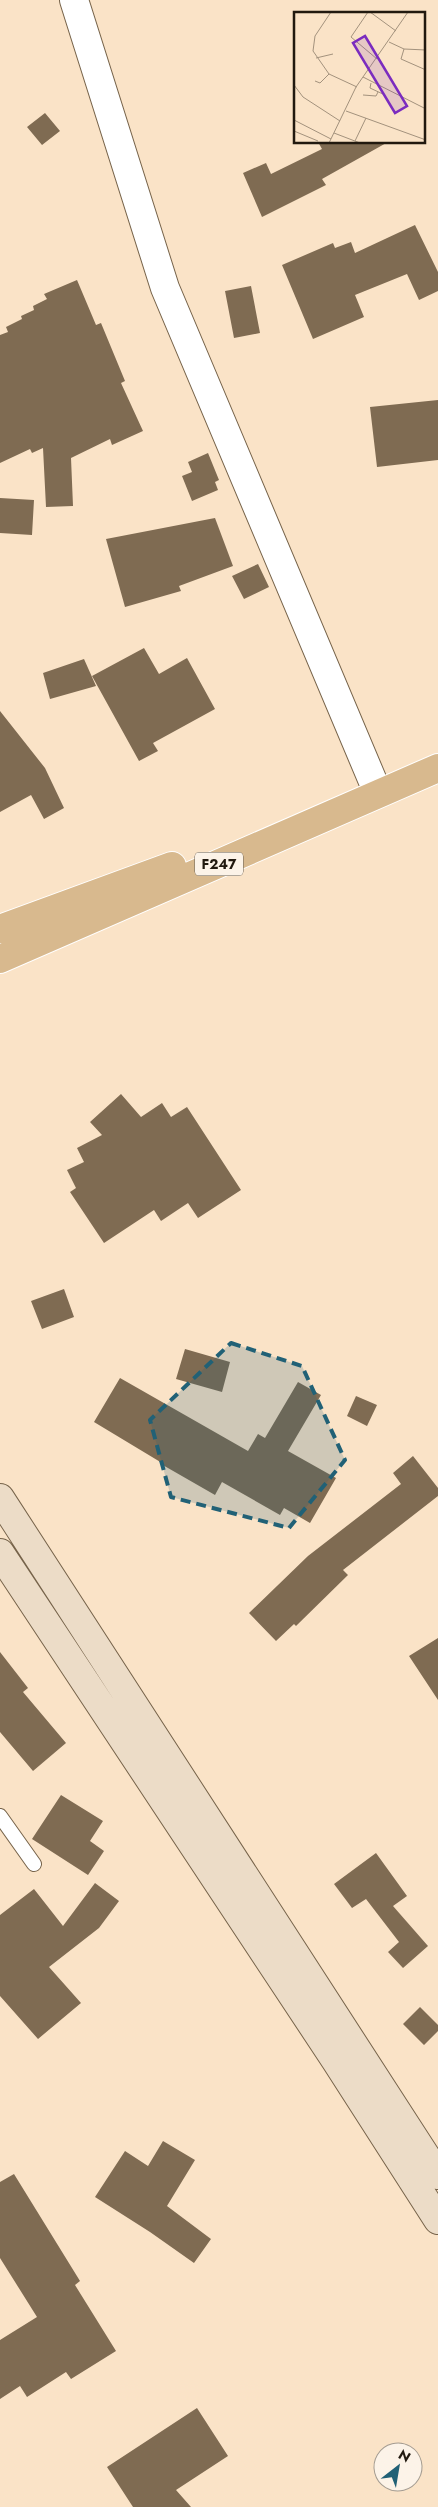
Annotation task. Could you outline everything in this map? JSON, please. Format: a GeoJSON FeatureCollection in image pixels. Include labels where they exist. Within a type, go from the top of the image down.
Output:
{"type":"FeatureCollection","features":[{"type":"Feature","properties":{"kind":"main road","name":"F247"},"geometry":{"type":"LineString","coordinates":[[0,929],[377,791],[438,761]]}},
{"type":"Feature","properties":{"kind":"main road","name":"F247"},"geometry":{"type":"LineString","coordinates":[[0,959],[438,768]]}},
{"type":"Feature","properties":{"kind":"street"},"geometry":{"type":"LineString","coordinates":[[74,0],[165,288],[377,791]]}},
{"type":"Feature","properties":{"kind":"street"},"geometry":{"type":"LineString","coordinates":[[0,1498],[438,2175]]}},
{"type":"Feature","properties":{"kind":"street"},"geometry":{"type":"LineString","coordinates":[[0,1553],[336,2061],[438,2220]]}},
{"type":"Feature","properties":{"kind":"lane"},"geometry":{"type":"LineString","coordinates":[[0,1816],[34,1864]]}},
{"type":"Feature","properties":{"kind":"highlighted area"},"geometry":{"type":"Polygon","coordinates":[[[231,1343],[302,1366],[345,1460],[289,1528],[171,1497],[150,1420],[231,1343]]]}},
{"type":"Feature","properties":{"kind":"building"},"geometry":{"type":"Polygon","coordinates":[[[45,113],[60,131],[42,145],[27,127],[45,113]]]}},
{"type":"Feature","properties":{"kind":"building"},"geometry":{"type":"Polygon","coordinates":[[[319,144],[384,144],[322,179],[326,185],[262,217],[243,173],[266,163],[271,174],[322,149],[319,144]]]}},
{"type":"Feature","properties":{"kind":"building"},"geometry":{"type":"Polygon","coordinates":[[[415,225],[438,272],[438,291],[419,300],[407,274],[355,295],[364,317],[313,339],[282,265],[333,243],[335,248],[351,242],[355,253],[415,225]]]}},
{"type":"Feature","properties":{"kind":"building"},"geometry":{"type":"Polygon","coordinates":[[[77,280],[96,325],[101,323],[125,381],[121,383],[143,431],[112,445],[110,439],[71,458],[73,506],[46,507],[43,448],[32,453],[30,449],[0,463],[0,335],[8,332],[6,327],[22,319],[21,316],[34,310],[33,306],[47,299],[44,294],[77,280]]]}},
{"type":"Feature","properties":{"kind":"building"},"geometry":{"type":"Polygon","coordinates":[[[251,286],[260,333],[234,338],[225,291],[251,286]]]}},
{"type":"Feature","properties":{"kind":"building"},"geometry":{"type":"Polygon","coordinates":[[[438,400],[438,460],[377,467],[370,407],[438,400]]]}},
{"type":"Feature","properties":{"kind":"building"},"geometry":{"type":"Polygon","coordinates":[[[208,453],[219,480],[215,482],[218,490],[192,501],[182,476],[192,472],[188,462],[208,453]]]}},
{"type":"Feature","properties":{"kind":"building"},"geometry":{"type":"Polygon","coordinates":[[[0,498],[34,500],[32,535],[0,533],[0,498]]]}},
{"type":"Feature","properties":{"kind":"building"},"geometry":{"type":"Polygon","coordinates":[[[215,518],[233,566],[179,586],[181,591],[125,607],[106,539],[215,518]]]}},
{"type":"Feature","properties":{"kind":"building"},"geometry":{"type":"Polygon","coordinates":[[[258,564],[269,587],[244,599],[232,576],[258,564]]]}},
{"type":"Feature","properties":{"kind":"building"},"geometry":{"type":"Polygon","coordinates":[[[144,648],[159,674],[187,658],[215,709],[153,743],[158,751],[139,761],[92,676],[144,648]]]}},
{"type":"Feature","properties":{"kind":"building"},"geometry":{"type":"Polygon","coordinates":[[[84,659],[96,686],[50,699],[43,673],[84,659]]]}},
{"type":"Feature","properties":{"kind":"building"},"geometry":{"type":"Polygon","coordinates":[[[0,711],[45,768],[64,808],[44,819],[31,795],[0,812],[0,711]]]}},
{"type":"Feature","properties":{"kind":"building"},"geometry":{"type":"Polygon","coordinates":[[[121,1094],[141,1117],[162,1103],[171,1117],[187,1107],[241,1190],[198,1218],[188,1203],[161,1221],[154,1210],[104,1243],[70,1192],[76,1188],[67,1170],[84,1162],[77,1148],[102,1135],[90,1122],[121,1094]]]}},
{"type":"Feature","properties":{"kind":"building"},"geometry":{"type":"Polygon","coordinates":[[[64,1289],[74,1317],[42,1329],[31,1301],[64,1289]]]}},
{"type":"Feature","properties":{"kind":"building"},"geometry":{"type":"Polygon","coordinates":[[[185,1349],[230,1362],[222,1392],[176,1379],[185,1349]]]}},
{"type":"Feature","properties":{"kind":"building"},"geometry":{"type":"Polygon","coordinates":[[[120,1378],[248,1451],[258,1434],[265,1438],[298,1382],[321,1395],[288,1451],[336,1478],[310,1523],[284,1508],[280,1515],[222,1482],[215,1495],[94,1422],[120,1378]]]}},
{"type":"Feature","properties":{"kind":"building"},"geometry":{"type":"Polygon","coordinates":[[[356,1396],[377,1405],[367,1426],[347,1416],[356,1396]]]}},
{"type":"Feature","properties":{"kind":"building"},"geometry":{"type":"Polygon","coordinates":[[[413,1456],[438,1488],[438,1496],[343,1570],[348,1575],[296,1626],[294,1624],[276,1641],[249,1613],[308,1556],[401,1484],[393,1473],[413,1456]]]}},
{"type":"Feature","properties":{"kind":"building"},"geometry":{"type":"Polygon","coordinates":[[[438,1638],[438,1700],[409,1656],[438,1638]]]}},
{"type":"Feature","properties":{"kind":"building"},"geometry":{"type":"Polygon","coordinates":[[[0,1652],[28,1688],[23,1692],[66,1743],[33,1771],[0,1732],[0,1652]]]}},
{"type":"Feature","properties":{"kind":"building"},"geometry":{"type":"Polygon","coordinates":[[[61,1795],[103,1821],[90,1841],[104,1851],[88,1875],[32,1839],[61,1795]]]}},
{"type":"Feature","properties":{"kind":"building"},"geometry":{"type":"Polygon","coordinates":[[[376,1853],[407,1896],[393,1906],[428,1946],[403,1968],[388,1952],[399,1942],[366,1899],[352,1908],[334,1884],[376,1853]]]}},
{"type":"Feature","properties":{"kind":"building"},"geometry":{"type":"Polygon","coordinates":[[[95,1883],[119,1901],[99,1928],[49,1967],[81,2003],[38,2039],[0,1996],[0,1915],[34,1889],[63,1926],[95,1883]]]}},
{"type":"Feature","properties":{"kind":"building"},"geometry":{"type":"Polygon","coordinates":[[[420,2007],[438,2025],[438,2031],[424,2045],[403,2024],[420,2007]]]}},
{"type":"Feature","properties":{"kind":"building"},"geometry":{"type":"Polygon","coordinates":[[[163,2141],[195,2160],[167,2206],[211,2239],[194,2263],[95,2197],[125,2151],[148,2166],[163,2141]]]}},
{"type":"Feature","properties":{"kind":"building"},"geometry":{"type":"Polygon","coordinates":[[[14,2174],[80,2281],[75,2285],[116,2351],[71,2379],[66,2372],[27,2397],[20,2386],[0,2399],[0,2340],[37,2317],[0,2258],[0,2182],[14,2174]]]}},
{"type":"Feature","properties":{"kind":"building"},"geometry":{"type":"Polygon","coordinates":[[[197,2408],[228,2456],[176,2490],[191,2507],[133,2507],[107,2467],[197,2408]]]}}]}
